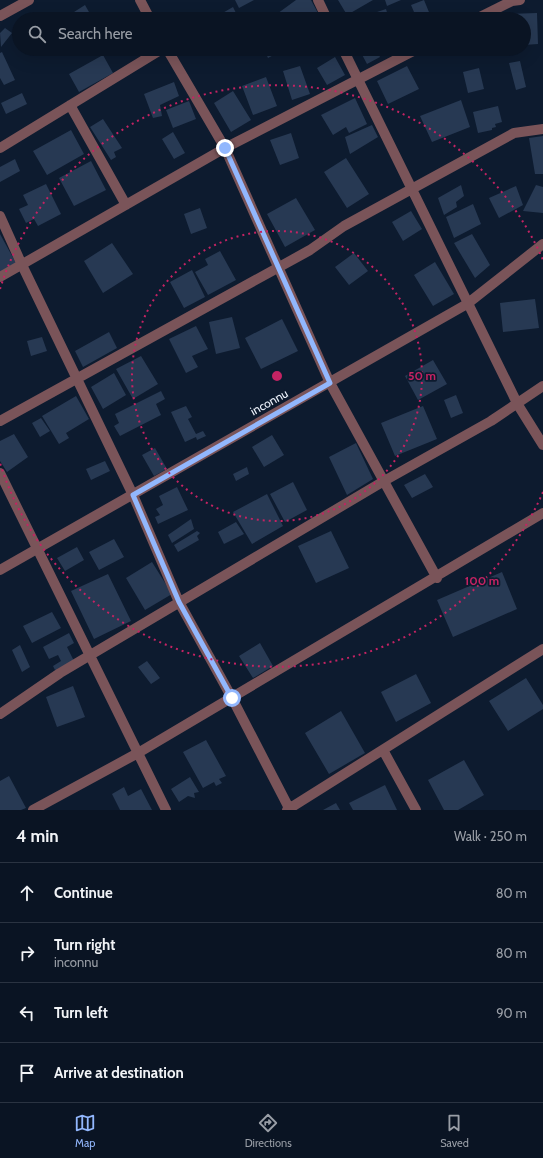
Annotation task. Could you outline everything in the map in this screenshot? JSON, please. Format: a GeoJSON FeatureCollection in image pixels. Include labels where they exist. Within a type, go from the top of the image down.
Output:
{"type":"FeatureCollection","features":[{"type":"Feature","properties":{"kind":"street"},"geometry":{"type":"LineString","coordinates":[[0,16],[29,0]]}},
{"type":"Feature","properties":{"kind":"street"},"geometry":{"type":"LineString","coordinates":[[140,0],[146,12]]}},
{"type":"Feature","properties":{"kind":"street"},"geometry":{"type":"LineString","coordinates":[[318,0],[324,12]]}},
{"type":"Feature","properties":{"kind":"street"},"geometry":{"type":"LineString","coordinates":[[490,12],[512,1],[520,0]]}},
{"type":"Feature","properties":{"kind":"street"},"geometry":{"type":"LineString","coordinates":[[0,148],[150,56]]}},
{"type":"Feature","properties":{"kind":"street"},"geometry":{"type":"LineString","coordinates":[[171,56],[225,148],[330,383],[437,578]]}},
{"type":"Feature","properties":{"kind":"street"},"geometry":{"type":"LineString","coordinates":[[346,56],[467,304],[518,404],[543,445]]}},
{"type":"Feature","properties":{"kind":"street"},"geometry":{"type":"LineString","coordinates":[[0,277],[225,148],[403,56]]}},
{"type":"Feature","properties":{"kind":"street"},"geometry":{"type":"LineString","coordinates":[[70,105],[126,205]]}},
{"type":"Feature","properties":{"kind":"street"},"geometry":{"type":"LineString","coordinates":[[0,421],[310,250],[344,226],[514,133],[543,129]]}},
{"type":"Feature","properties":{"kind":"street"},"geometry":{"type":"LineString","coordinates":[[0,216],[22,265],[133,495],[179,602],[232,698],[289,809],[543,649]]}},
{"type":"Feature","properties":{"kind":"street","name":"inconnu"},"geometry":{"type":"LineString","coordinates":[[0,570],[467,304],[543,244]]}},
{"type":"Feature","properties":{"kind":"street"},"geometry":{"type":"LineString","coordinates":[[0,714],[60,673],[384,481],[492,421],[543,386]]}},
{"type":"Feature","properties":{"kind":"street"},"geometry":{"type":"LineString","coordinates":[[0,473],[166,810]]}},
{"type":"Feature","properties":{"kind":"street"},"geometry":{"type":"LineString","coordinates":[[33,810],[138,753],[437,578],[543,513]]}},
{"type":"Feature","properties":{"kind":"street"},"geometry":{"type":"LineString","coordinates":[[383,750],[416,810]]}},
{"type":"Feature","properties":{"kind":"building"},"geometry":{"type":"Polygon","coordinates":[[[235,0],[254,0],[239,8],[235,0]]]}},
{"type":"Feature","properties":{"kind":"building"},"geometry":{"type":"Polygon","coordinates":[[[296,0],[311,0],[317,12],[280,12],[296,0]]]}},
{"type":"Feature","properties":{"kind":"building"},"geometry":{"type":"Polygon","coordinates":[[[338,0],[373,0],[352,12],[345,12],[338,0]]]}},
{"type":"Feature","properties":{"kind":"building"},"geometry":{"type":"Polygon","coordinates":[[[385,0],[401,0],[387,6],[385,0]]]}},
{"type":"Feature","properties":{"kind":"building"},"geometry":{"type":"Polygon","coordinates":[[[424,0],[429,12],[414,12],[411,5],[424,0]]]}},
{"type":"Feature","properties":{"kind":"building"},"geometry":{"type":"Polygon","coordinates":[[[85,5],[89,12],[74,12],[85,5]]]}},
{"type":"Feature","properties":{"kind":"building"},"geometry":{"type":"Polygon","coordinates":[[[233,7],[236,12],[224,12],[233,7]]]}},
{"type":"Feature","properties":{"kind":"building"},"geometry":{"type":"Polygon","coordinates":[[[386,9],[387,12],[377,12],[386,9]]]}},
{"type":"Feature","properties":{"kind":"building"},"geometry":{"type":"Polygon","coordinates":[[[531,13],[537,13],[538,44],[531,44],[531,13]]]}},
{"type":"Feature","properties":{"kind":"building"},"geometry":{"type":"Polygon","coordinates":[[[5,28],[12,33],[1,47],[0,33],[5,28]]]}},
{"type":"Feature","properties":{"kind":"building"},"geometry":{"type":"Polygon","coordinates":[[[2,52],[15,80],[4,85],[0,78],[0,53],[2,52]]]}},
{"type":"Feature","properties":{"kind":"building"},"geometry":{"type":"Polygon","coordinates":[[[101,56],[104,56],[113,73],[79,92],[69,74],[101,56]]]}},
{"type":"Feature","properties":{"kind":"building"},"geometry":{"type":"Polygon","coordinates":[[[363,56],[380,56],[380,57],[367,64],[363,56]]]}},
{"type":"Feature","properties":{"kind":"building"},"geometry":{"type":"Polygon","coordinates":[[[335,57],[345,75],[327,85],[317,68],[335,57]]]}},
{"type":"Feature","properties":{"kind":"building"},"geometry":{"type":"Polygon","coordinates":[[[520,61],[526,87],[516,90],[509,63],[520,61]]]}},
{"type":"Feature","properties":{"kind":"building"},"geometry":{"type":"Polygon","coordinates":[[[300,66],[310,94],[292,100],[283,71],[300,66]]]}},
{"type":"Feature","properties":{"kind":"building"},"geometry":{"type":"Polygon","coordinates":[[[407,66],[419,89],[388,104],[377,81],[407,66]]]}},
{"type":"Feature","properties":{"kind":"building"},"geometry":{"type":"Polygon","coordinates":[[[479,68],[484,89],[468,93],[463,72],[479,68]]]}},
{"type":"Feature","properties":{"kind":"building"},"geometry":{"type":"Polygon","coordinates":[[[266,77],[277,106],[253,115],[242,86],[266,77]]]}},
{"type":"Feature","properties":{"kind":"building"},"geometry":{"type":"Polygon","coordinates":[[[174,82],[179,96],[160,105],[162,116],[153,118],[144,94],[174,82]]]}},
{"type":"Feature","properties":{"kind":"building"},"geometry":{"type":"Polygon","coordinates":[[[233,91],[251,120],[231,132],[214,103],[233,91]]]}},
{"type":"Feature","properties":{"kind":"building"},"geometry":{"type":"Polygon","coordinates":[[[22,93],[27,104],[6,114],[1,103],[22,93]]]}},
{"type":"Feature","properties":{"kind":"building"},"geometry":{"type":"Polygon","coordinates":[[[355,98],[367,124],[349,133],[346,127],[333,135],[321,115],[355,98]]]}},
{"type":"Feature","properties":{"kind":"building"},"geometry":{"type":"Polygon","coordinates":[[[461,100],[470,127],[432,142],[420,116],[461,100]]]}},
{"type":"Feature","properties":{"kind":"building"},"geometry":{"type":"Polygon","coordinates":[[[189,101],[196,119],[173,128],[166,110],[189,101]]]}},
{"type":"Feature","properties":{"kind":"building"},"geometry":{"type":"Polygon","coordinates":[[[498,106],[502,122],[495,124],[496,127],[492,128],[492,130],[478,133],[473,112],[498,106]]]}},
{"type":"Feature","properties":{"kind":"building"},"geometry":{"type":"Polygon","coordinates":[[[103,119],[122,148],[114,152],[116,157],[111,160],[90,127],[103,119]]]}},
{"type":"Feature","properties":{"kind":"building"},"geometry":{"type":"Polygon","coordinates":[[[372,125],[378,137],[350,154],[345,137],[372,125]]]}},
{"type":"Feature","properties":{"kind":"building"},"geometry":{"type":"Polygon","coordinates":[[[71,130],[84,154],[47,175],[33,151],[71,130]]]}},
{"type":"Feature","properties":{"kind":"building"},"geometry":{"type":"Polygon","coordinates":[[[173,132],[185,153],[174,159],[162,139],[173,132]]]}},
{"type":"Feature","properties":{"kind":"building"},"geometry":{"type":"Polygon","coordinates":[[[291,133],[299,158],[280,165],[270,140],[291,133]]]}},
{"type":"Feature","properties":{"kind":"building"},"geometry":{"type":"Polygon","coordinates":[[[543,136],[543,174],[535,174],[529,138],[543,136]]]}},
{"type":"Feature","properties":{"kind":"building"},"geometry":{"type":"Polygon","coordinates":[[[346,158],[369,194],[347,208],[324,172],[346,158]]]}},
{"type":"Feature","properties":{"kind":"building"},"geometry":{"type":"Polygon","coordinates":[[[15,159],[20,171],[0,182],[0,167],[15,159]]]}},
{"type":"Feature","properties":{"kind":"building"},"geometry":{"type":"Polygon","coordinates":[[[91,161],[106,190],[74,206],[59,178],[91,161]]]}},
{"type":"Feature","properties":{"kind":"building"},"geometry":{"type":"Polygon","coordinates":[[[46,184],[61,214],[38,226],[34,219],[26,223],[19,209],[28,205],[23,195],[46,184]]]}},
{"type":"Feature","properties":{"kind":"building"},"geometry":{"type":"Polygon","coordinates":[[[461,185],[464,196],[456,202],[457,207],[444,215],[438,198],[461,185]]]}},
{"type":"Feature","properties":{"kind":"building"},"geometry":{"type":"Polygon","coordinates":[[[536,185],[543,187],[543,213],[523,211],[536,185]]]}},
{"type":"Feature","properties":{"kind":"building"},"geometry":{"type":"Polygon","coordinates":[[[516,186],[523,205],[499,218],[489,198],[516,186]]]}},
{"type":"Feature","properties":{"kind":"building"},"geometry":{"type":"Polygon","coordinates":[[[296,198],[315,230],[285,247],[267,214],[296,198]]]}},
{"type":"Feature","properties":{"kind":"building"},"geometry":{"type":"Polygon","coordinates":[[[473,204],[481,224],[454,238],[446,217],[473,204]]]}},
{"type":"Feature","properties":{"kind":"building"},"geometry":{"type":"Polygon","coordinates":[[[200,208],[207,228],[191,234],[184,214],[200,208]]]}},
{"type":"Feature","properties":{"kind":"building"},"geometry":{"type":"Polygon","coordinates":[[[411,211],[422,229],[403,241],[392,222],[411,211]]]}},
{"type":"Feature","properties":{"kind":"building"},"geometry":{"type":"Polygon","coordinates":[[[0,234],[16,263],[0,272],[0,234]]]}},
{"type":"Feature","properties":{"kind":"building"},"geometry":{"type":"Polygon","coordinates":[[[472,234],[490,265],[475,278],[454,243],[472,234]]]}},
{"type":"Feature","properties":{"kind":"building"},"geometry":{"type":"Polygon","coordinates":[[[112,243],[133,274],[103,293],[84,261],[112,243]]]}},
{"type":"Feature","properties":{"kind":"building"},"geometry":{"type":"Polygon","coordinates":[[[220,251],[236,280],[208,295],[195,272],[208,265],[205,259],[220,251]]]}},
{"type":"Feature","properties":{"kind":"building"},"geometry":{"type":"Polygon","coordinates":[[[354,253],[368,271],[349,285],[335,267],[354,253]]]}},
{"type":"Feature","properties":{"kind":"building"},"geometry":{"type":"Polygon","coordinates":[[[435,262],[454,294],[433,306],[414,275],[435,262]]]}},
{"type":"Feature","properties":{"kind":"building"},"geometry":{"type":"Polygon","coordinates":[[[192,270],[205,297],[184,308],[170,282],[192,270]]]}},
{"type":"Feature","properties":{"kind":"building"},"geometry":{"type":"Polygon","coordinates":[[[535,299],[539,328],[503,332],[500,303],[535,299]]]}},
{"type":"Feature","properties":{"kind":"building"},"geometry":{"type":"Polygon","coordinates":[[[232,317],[240,348],[216,354],[209,322],[232,317]]]}},
{"type":"Feature","properties":{"kind":"building"},"geometry":{"type":"Polygon","coordinates":[[[282,319],[298,351],[261,369],[245,338],[282,319]]]}},
{"type":"Feature","properties":{"kind":"building"},"geometry":{"type":"Polygon","coordinates":[[[196,326],[208,349],[192,356],[198,367],[186,373],[169,339],[196,326]]]}},
{"type":"Feature","properties":{"kind":"building"},"geometry":{"type":"Polygon","coordinates":[[[109,332],[117,348],[83,367],[75,351],[109,332]]]}},
{"type":"Feature","properties":{"kind":"building"},"geometry":{"type":"Polygon","coordinates":[[[42,337],[47,351],[31,356],[27,341],[42,337]]]}},
{"type":"Feature","properties":{"kind":"building"},"geometry":{"type":"Polygon","coordinates":[[[141,356],[158,384],[133,399],[116,369],[141,356]]]}},
{"type":"Feature","properties":{"kind":"building"},"geometry":{"type":"Polygon","coordinates":[[[433,360],[447,384],[418,400],[405,376],[433,360]]]}},
{"type":"Feature","properties":{"kind":"building"},"geometry":{"type":"Polygon","coordinates":[[[114,373],[126,395],[103,409],[91,387],[114,373]]]}},
{"type":"Feature","properties":{"kind":"building"},"geometry":{"type":"Polygon","coordinates":[[[161,391],[165,399],[156,404],[161,415],[120,436],[114,426],[119,423],[115,414],[161,391]]]}},
{"type":"Feature","properties":{"kind":"building"},"geometry":{"type":"Polygon","coordinates":[[[456,395],[463,413],[451,418],[444,400],[456,395]]]}},
{"type":"Feature","properties":{"kind":"building"},"geometry":{"type":"Polygon","coordinates":[[[76,396],[89,419],[66,433],[69,438],[59,444],[42,416],[76,396]]]}},
{"type":"Feature","properties":{"kind":"building"},"geometry":{"type":"Polygon","coordinates":[[[186,406],[192,417],[188,419],[196,434],[203,431],[206,436],[197,440],[196,437],[185,442],[171,412],[186,406]]]}},
{"type":"Feature","properties":{"kind":"building"},"geometry":{"type":"Polygon","coordinates":[[[423,406],[437,439],[395,456],[381,423],[423,406]]]}},
{"type":"Feature","properties":{"kind":"building"},"geometry":{"type":"Polygon","coordinates":[[[41,418],[50,431],[40,437],[32,423],[41,418]]]}},
{"type":"Feature","properties":{"kind":"building"},"geometry":{"type":"Polygon","coordinates":[[[14,434],[28,457],[7,472],[0,461],[0,441],[14,434]]]}},
{"type":"Feature","properties":{"kind":"building"},"geometry":{"type":"Polygon","coordinates":[[[272,435],[284,455],[264,467],[252,447],[272,435]]]}},
{"type":"Feature","properties":{"kind":"building"},"geometry":{"type":"Polygon","coordinates":[[[356,443],[373,479],[347,495],[329,457],[356,443]]]}},
{"type":"Feature","properties":{"kind":"building"},"geometry":{"type":"Polygon","coordinates":[[[155,448],[167,469],[154,476],[142,455],[155,448]]]}},
{"type":"Feature","properties":{"kind":"building"},"geometry":{"type":"Polygon","coordinates":[[[105,461],[110,471],[91,480],[86,469],[105,461]]]}},
{"type":"Feature","properties":{"kind":"building"},"geometry":{"type":"Polygon","coordinates":[[[247,467],[249,474],[236,481],[233,474],[247,467]]]}},
{"type":"Feature","properties":{"kind":"building"},"geometry":{"type":"Polygon","coordinates":[[[425,474],[433,487],[412,498],[404,485],[425,474]]]}},
{"type":"Feature","properties":{"kind":"building"},"geometry":{"type":"Polygon","coordinates":[[[293,482],[307,510],[285,522],[270,494],[293,482]]]}},
{"type":"Feature","properties":{"kind":"building"},"geometry":{"type":"Polygon","coordinates":[[[177,487],[188,510],[158,524],[155,517],[160,515],[156,509],[163,505],[159,496],[177,487]]]}},
{"type":"Feature","properties":{"kind":"building"},"geometry":{"type":"Polygon","coordinates":[[[267,494],[283,526],[252,544],[233,512],[267,494]]]}},
{"type":"Feature","properties":{"kind":"building"},"geometry":{"type":"Polygon","coordinates":[[[191,519],[194,529],[172,543],[168,535],[191,519]]]}},
{"type":"Feature","properties":{"kind":"building"},"geometry":{"type":"Polygon","coordinates":[[[236,522],[244,534],[224,544],[218,532],[236,522]]]}},
{"type":"Feature","properties":{"kind":"building"},"geometry":{"type":"Polygon","coordinates":[[[197,531],[200,533],[197,536],[199,540],[178,552],[174,545],[197,531]]]}},
{"type":"Feature","properties":{"kind":"building"},"geometry":{"type":"Polygon","coordinates":[[[331,531],[349,568],[316,583],[298,546],[331,531]]]}},
{"type":"Feature","properties":{"kind":"building"},"geometry":{"type":"Polygon","coordinates":[[[114,539],[124,557],[99,570],[89,552],[114,539]]]}},
{"type":"Feature","properties":{"kind":"building"},"geometry":{"type":"Polygon","coordinates":[[[77,547],[84,560],[65,571],[57,558],[77,547]]]}},
{"type":"Feature","properties":{"kind":"building"},"geometry":{"type":"Polygon","coordinates":[[[152,562],[172,594],[145,610],[126,578],[152,562]]]}},
{"type":"Feature","properties":{"kind":"building"},"geometry":{"type":"Polygon","coordinates":[[[502,572],[517,609],[453,637],[437,600],[502,572]]]}},
{"type":"Feature","properties":{"kind":"building"},"geometry":{"type":"Polygon","coordinates":[[[108,574],[131,621],[94,639],[71,591],[108,574]]]}},
{"type":"Feature","properties":{"kind":"building"},"geometry":{"type":"Polygon","coordinates":[[[52,612],[61,628],[32,643],[23,626],[52,612]]]}},
{"type":"Feature","properties":{"kind":"building"},"geometry":{"type":"Polygon","coordinates":[[[69,633],[74,643],[67,647],[74,661],[55,670],[53,666],[61,661],[58,655],[49,659],[43,647],[69,633]]]}},
{"type":"Feature","properties":{"kind":"building"},"geometry":{"type":"Polygon","coordinates":[[[260,643],[273,666],[253,678],[239,656],[260,643]]]}},
{"type":"Feature","properties":{"kind":"building"},"geometry":{"type":"Polygon","coordinates":[[[20,645],[30,667],[22,672],[12,650],[20,645]]]}},
{"type":"Feature","properties":{"kind":"building"},"geometry":{"type":"Polygon","coordinates":[[[147,661],[160,678],[151,684],[138,667],[147,661]]]}},
{"type":"Feature","properties":{"kind":"building"},"geometry":{"type":"Polygon","coordinates":[[[416,674],[431,703],[396,722],[381,692],[416,674]]]}},
{"type":"Feature","properties":{"kind":"building"},"geometry":{"type":"Polygon","coordinates":[[[526,678],[543,705],[543,709],[508,731],[489,701],[526,678]]]}},
{"type":"Feature","properties":{"kind":"building"},"geometry":{"type":"Polygon","coordinates":[[[73,686],[85,717],[57,727],[46,697],[73,686]]]}},
{"type":"Feature","properties":{"kind":"building"},"geometry":{"type":"Polygon","coordinates":[[[341,711],[365,753],[329,774],[305,733],[341,711]]]}},
{"type":"Feature","properties":{"kind":"building"},"geometry":{"type":"Polygon","coordinates":[[[206,740],[226,776],[219,779],[222,783],[216,786],[214,782],[203,788],[183,752],[206,740]]]}},
{"type":"Feature","properties":{"kind":"building"},"geometry":{"type":"Polygon","coordinates":[[[464,760],[484,795],[458,810],[444,810],[428,780],[464,760]]]}},
{"type":"Feature","properties":{"kind":"building"},"geometry":{"type":"Polygon","coordinates":[[[9,776],[26,808],[21,810],[0,810],[0,781],[9,776]]]}},
{"type":"Feature","properties":{"kind":"building"},"geometry":{"type":"Polygon","coordinates":[[[190,777],[199,792],[194,793],[195,798],[188,796],[179,802],[171,789],[190,777]]]}},
{"type":"Feature","properties":{"kind":"building"},"geometry":{"type":"Polygon","coordinates":[[[385,785],[397,810],[353,810],[349,803],[385,785]]]}},
{"type":"Feature","properties":{"kind":"building"},"geometry":{"type":"Polygon","coordinates":[[[124,787],[128,796],[141,789],[152,810],[120,810],[112,794],[124,787]]]}},
{"type":"Feature","properties":{"kind":"building"},"geometry":{"type":"Polygon","coordinates":[[[336,803],[340,810],[323,810],[336,803]]]}},
{"type":"Feature","properties":{"kind":"route"},"geometry":{"type":"LineString","coordinates":[[225,148],[330,383],[133,495],[179,602],[232,698]]}}]}
